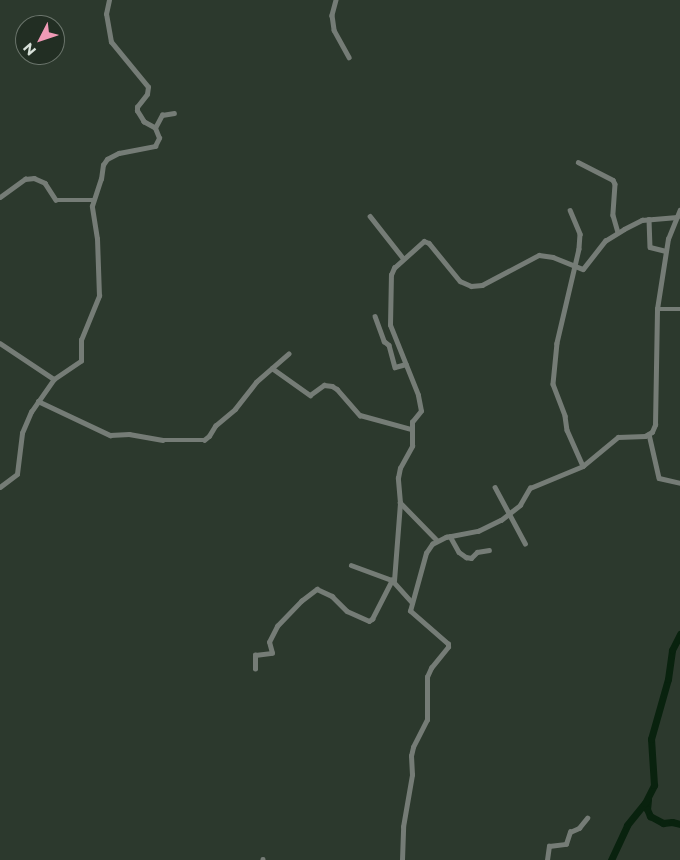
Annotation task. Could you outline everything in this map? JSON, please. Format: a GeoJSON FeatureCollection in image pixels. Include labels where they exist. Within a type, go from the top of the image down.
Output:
{"type":"FeatureCollection","features":[{"type":"Feature","properties":{"kind":"street"},"geometry":{"type":"LineString","coordinates":[[0,487],[17,474],[22,433],[38,401],[54,380],[65,370],[81,361],[82,340],[99,296],[93,200],[101,180],[101,170],[107,160],[126,151],[155,146],[159,138],[155,128],[144,122],[136,109],[148,94],[148,87],[111,42],[106,14],[109,0]]}},
{"type":"Feature","properties":{"kind":"street"},"geometry":{"type":"LineString","coordinates":[[336,0],[332,15],[334,30],[349,57]]}},
{"type":"Feature","properties":{"kind":"street"},"geometry":{"type":"LineString","coordinates":[[155,128],[162,115],[174,112]]}},
{"type":"Feature","properties":{"kind":"street"},"geometry":{"type":"LineString","coordinates":[[578,162],[613,180],[615,184],[613,215],[618,232]]}},
{"type":"Feature","properties":{"kind":"street"},"geometry":{"type":"LineString","coordinates":[[0,197],[25,179],[34,178],[45,183],[56,200],[93,200]]}},
{"type":"Feature","properties":{"kind":"street"},"geometry":{"type":"LineString","coordinates":[[570,210],[580,234],[575,267],[557,343],[553,384],[568,430],[583,466]]}},
{"type":"Feature","properties":{"kind":"street"},"geometry":{"type":"LineString","coordinates":[[680,210],[666,250],[657,309],[655,425],[650,434],[658,478],[680,483]]}},
{"type":"Feature","properties":{"kind":"street"},"geometry":{"type":"LineString","coordinates":[[370,216],[403,258]]}},
{"type":"Feature","properties":{"kind":"street"},"geometry":{"type":"LineString","coordinates":[[255,669],[255,655],[272,653],[269,642],[277,626],[301,601],[315,590],[321,590],[332,596],[347,611],[370,621],[393,580],[400,503],[398,478],[400,468],[412,446],[412,422],[421,411],[389,319],[391,275],[394,268],[403,258],[417,244],[426,242],[460,281],[471,286],[482,285],[539,255],[553,257],[579,269],[585,267],[605,242],[618,232],[649,219],[677,217]]}},
{"type":"Feature","properties":{"kind":"street"},"geometry":{"type":"LineString","coordinates":[[649,219],[650,247],[666,250]]}},
{"type":"Feature","properties":{"kind":"street"},"geometry":{"type":"LineString","coordinates":[[657,309],[680,309]]}},
{"type":"Feature","properties":{"kind":"street"},"geometry":{"type":"LineString","coordinates":[[375,316],[384,341],[389,345],[395,367],[406,364]]}},
{"type":"Feature","properties":{"kind":"street"},"geometry":{"type":"LineString","coordinates":[[0,343],[54,380]]}},
{"type":"Feature","properties":{"kind":"street"},"geometry":{"type":"LineString","coordinates":[[38,401],[110,435],[129,434],[162,440],[204,440],[272,368],[288,354]]}},
{"type":"Feature","properties":{"kind":"street"},"geometry":{"type":"LineString","coordinates":[[272,368],[310,395],[324,385],[332,386],[337,389],[360,415],[411,429]]}},
{"type":"Feature","properties":{"kind":"street"},"geometry":{"type":"LineString","coordinates":[[402,860],[403,827],[412,775],[411,756],[413,747],[427,720],[427,677],[431,668],[448,647],[448,644],[412,613],[410,608],[426,553],[437,541],[488,527],[510,514],[520,505],[530,488],[583,466],[618,437],[650,434]]}},
{"type":"Feature","properties":{"kind":"street"},"geometry":{"type":"LineString","coordinates":[[495,487],[525,543]]}},
{"type":"Feature","properties":{"kind":"street"},"geometry":{"type":"LineString","coordinates":[[400,503],[437,541]]}},
{"type":"Feature","properties":{"kind":"street"},"geometry":{"type":"LineString","coordinates":[[450,536],[459,552],[466,557],[471,558],[477,552],[490,550]]}},
{"type":"Feature","properties":{"kind":"street"},"geometry":{"type":"LineString","coordinates":[[351,565],[393,580],[412,602]]}},
{"type":"Feature","properties":{"kind":"street"},"geometry":{"type":"LineString","coordinates":[[547,860],[549,846],[566,844],[570,832],[579,828],[587,818]]}},
{"type":"Feature","properties":{"kind":"waterway"},"geometry":{"type":"LineString","coordinates":[[611,860],[627,825],[645,803],[654,785],[651,739],[668,679],[672,650],[680,634]]}},
{"type":"Feature","properties":{"kind":"waterway"},"geometry":{"type":"LineString","coordinates":[[648,800],[647,809],[650,816],[663,823],[672,822],[680,824]]}}]}
